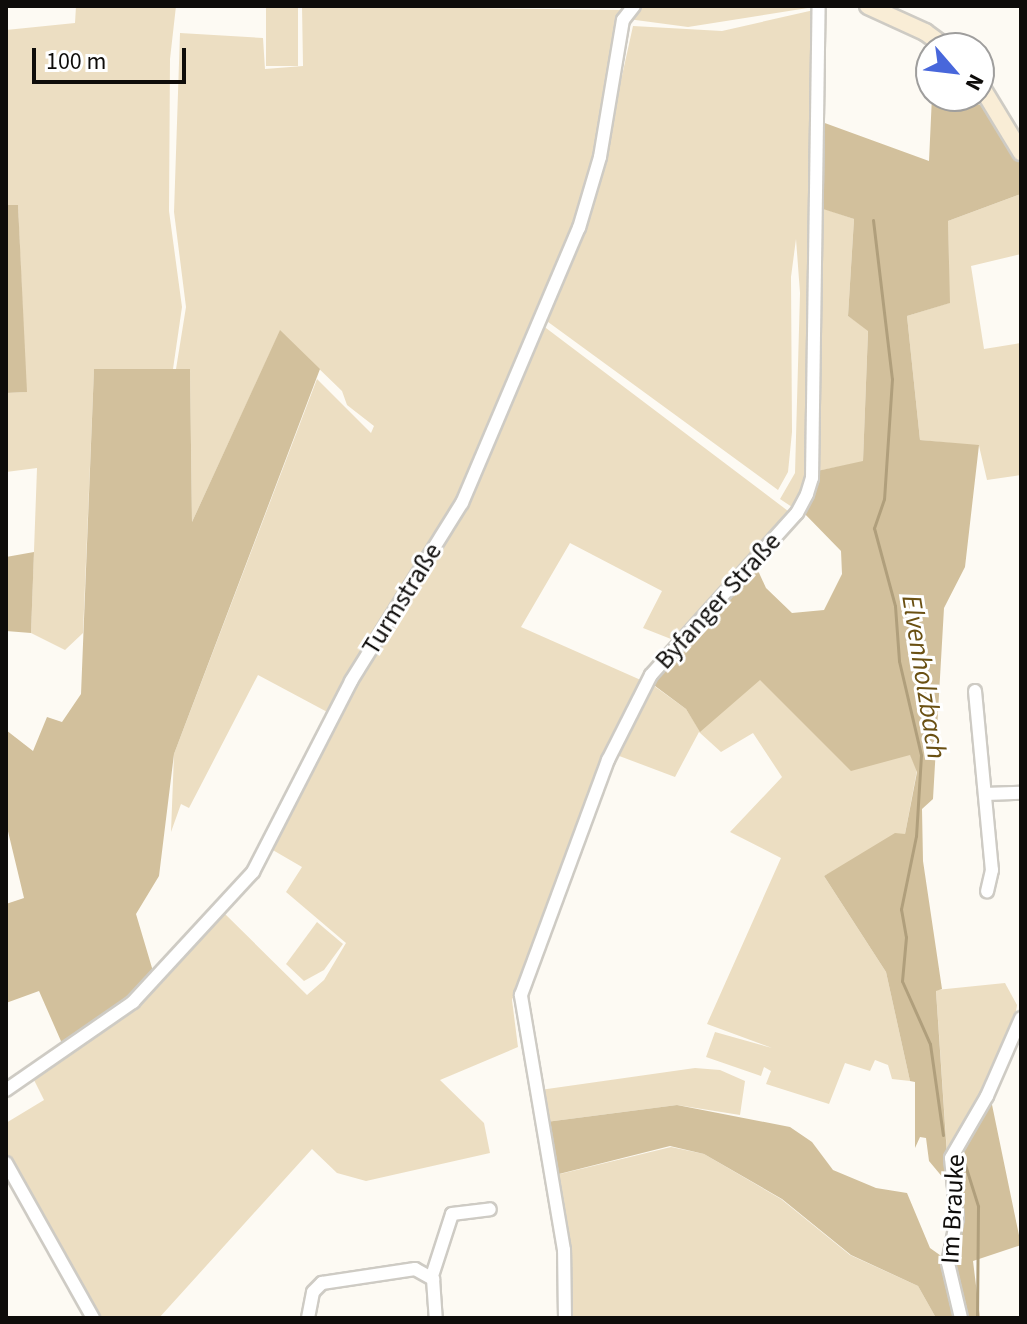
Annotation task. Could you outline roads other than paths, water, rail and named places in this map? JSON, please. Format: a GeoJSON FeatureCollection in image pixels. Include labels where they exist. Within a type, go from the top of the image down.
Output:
{"type":"FeatureCollection","features":[{"type":"Feature","properties":{"kind":"street","name":"Turmstraße"},"geometry":{"type":"LineString","coordinates":[[6,1090],[133,1002],[253,872],[351,681],[462,503],[579,228],[600,157],[623,20],[634,6]]}},
{"type":"Feature","properties":{"kind":"street","name":"Byfanger Straße"},"geometry":{"type":"LineString","coordinates":[[565,1318],[564,1250],[521,995],[608,760],[651,675],[797,513],[807,494],[812,462],[819,6]]}},
{"type":"Feature","properties":{"kind":"street"},"geometry":{"type":"LineString","coordinates":[[868,6],[925,32]]}},
{"type":"Feature","properties":{"kind":"street"},"geometry":{"type":"LineString","coordinates":[[995,109],[1021,152]]}},
{"type":"Feature","properties":{"kind":"street"},"geometry":{"type":"LineString","coordinates":[[975,691],[992,870],[987,891]]}},
{"type":"Feature","properties":{"kind":"street"},"geometry":{"type":"LineString","coordinates":[[985,794],[1021,793]]}},
{"type":"Feature","properties":{"kind":"street","name":"Im Brauke"},"geometry":{"type":"LineString","coordinates":[[961,1318],[948,1263],[957,1218],[951,1158],[987,1096],[1021,1018]]}},
{"type":"Feature","properties":{"kind":"street"},"geometry":{"type":"LineString","coordinates":[[6,1163],[93,1318]]}},
{"type":"Feature","properties":{"kind":"street"},"geometry":{"type":"LineString","coordinates":[[436,1318],[432,1276],[452,1214],[490,1209]]}},
{"type":"Feature","properties":{"kind":"street"},"geometry":{"type":"LineString","coordinates":[[308,1318],[313,1292],[322,1283],[406,1269],[432,1276]]}},
{"type":"Feature","properties":{"kind":"waterway","name":"Elvenholzbach"},"geometry":{"type":"LineString","coordinates":[[873,220],[892,379],[884,499],[874,528],[895,606],[899,661],[921,755],[916,836],[901,909],[906,937],[902,981],[930,1044],[943,1135]]}},
{"type":"Feature","properties":{"kind":"waterway","name":"Elvenholzbach"},"geometry":{"type":"LineString","coordinates":[[961,1152],[978,1206],[977,1318]]}}]}
